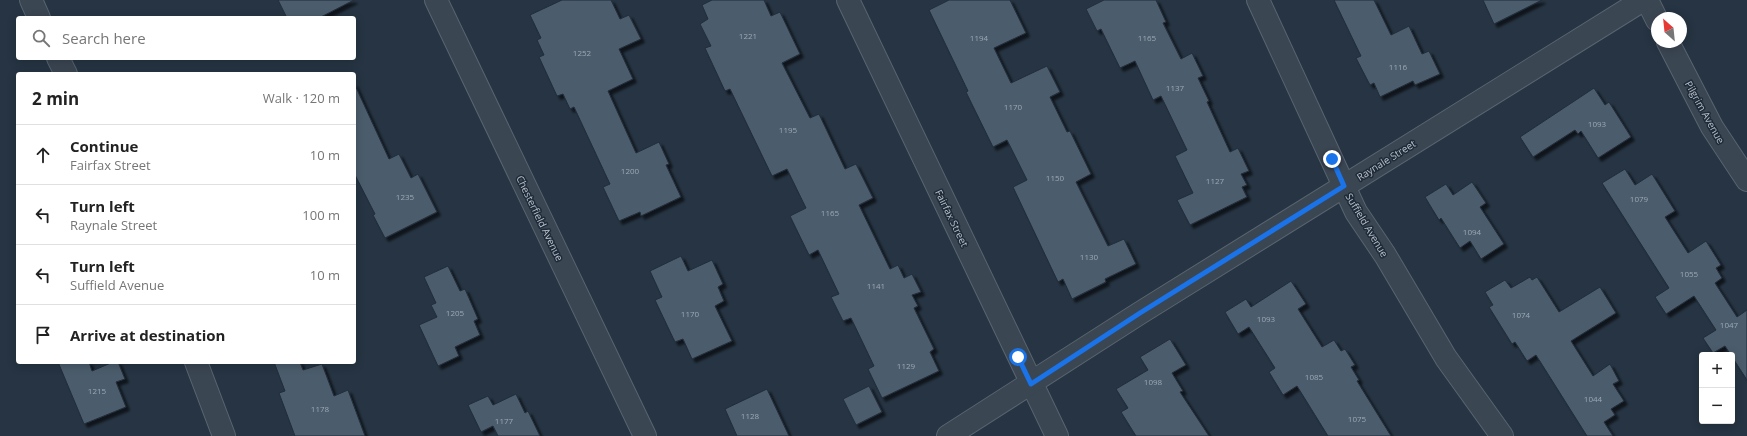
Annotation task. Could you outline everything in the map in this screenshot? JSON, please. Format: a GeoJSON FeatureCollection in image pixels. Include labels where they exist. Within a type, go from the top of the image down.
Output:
{"type":"FeatureCollection","features":[{"type":"Feature","properties":{"kind":"street"},"geometry":{"type":"LineString","coordinates":[[31,0],[38,16]]}},
{"type":"Feature","properties":{"kind":"street","name":"Chesterfield Avenue"},"geometry":{"type":"LineString","coordinates":[[436,0],[645,436]]}},
{"type":"Feature","properties":{"kind":"street","name":"Fairfax Street"},"geometry":{"type":"LineString","coordinates":[[848,0],[1057,436]]}},
{"type":"Feature","properties":{"kind":"street","name":"Suffield Avenue"},"geometry":{"type":"LineString","coordinates":[[1258,0],[1356,212],[1385,255],[1446,358],[1502,436]]}},
{"type":"Feature","properties":{"kind":"street","name":"Raynale Street"},"geometry":{"type":"LineString","coordinates":[[948,436],[1140,313],[1643,0]]}},
{"type":"Feature","properties":{"kind":"street"},"geometry":{"type":"LineString","coordinates":[[1647,0],[1653,12]]}},
{"type":"Feature","properties":{"kind":"street","name":"Pilgrim Avenue"},"geometry":{"type":"LineString","coordinates":[[1671,48],[1712,126],[1747,180]]}},
{"type":"Feature","properties":{"kind":"street"},"geometry":{"type":"LineString","coordinates":[[59,60],[65,72]]}},
{"type":"Feature","properties":{"kind":"street"},"geometry":{"type":"LineString","coordinates":[[197,364],[224,436]]}},
{"type":"Feature","properties":{"kind":"building"},"geometry":{"type":"Polygon","coordinates":[[[278,0],[354,0],[323,16],[286,16],[278,0]]]}},
{"type":"Feature","properties":{"kind":"building"},"geometry":{"type":"Polygon","coordinates":[[[562,0],[611,0],[620,19],[629,15],[641,39],[619,49],[633,79],[608,91],[636,153],[659,142],[669,164],[666,165],[681,197],[641,216],[640,212],[619,221],[603,187],[610,184],[574,107],[570,109],[563,94],[557,96],[539,57],[544,55],[537,40],[541,38],[530,15],[562,0]]]}},
{"type":"Feature","properties":{"kind":"building"},"geometry":{"type":"Polygon","coordinates":[[[712,0],[764,0],[771,16],[780,12],[800,54],[782,63],[810,118],[819,114],[845,169],[856,164],[873,198],[859,205],[890,269],[898,265],[904,278],[912,274],[921,292],[912,295],[918,306],[914,308],[934,349],[930,352],[939,371],[882,398],[868,369],[874,366],[851,318],[843,321],[831,297],[839,294],[818,250],[809,255],[790,216],[806,208],[787,169],[772,176],[730,89],[725,91],[705,48],[711,46],[700,24],[708,19],[702,5],[712,0]]]}},
{"type":"Feature","properties":{"kind":"building"},"geometry":{"type":"Polygon","coordinates":[[[949,0],[1010,0],[1026,33],[994,48],[1011,83],[1047,66],[1060,92],[1050,97],[1067,132],[1070,131],[1091,174],[1076,182],[1108,246],[1124,239],[1136,264],[1105,279],[1106,282],[1072,299],[1063,279],[1058,282],[1013,187],[1027,180],[1007,140],[993,147],[929,10],[949,0]]]}},
{"type":"Feature","properties":{"kind":"building"},"geometry":{"type":"Polygon","coordinates":[[[1104,0],[1156,0],[1166,22],[1163,23],[1181,59],[1192,53],[1203,76],[1198,78],[1209,101],[1207,102],[1230,152],[1238,148],[1249,171],[1241,174],[1247,185],[1242,187],[1247,197],[1190,225],[1177,200],[1193,193],[1175,156],[1187,150],[1161,96],[1153,100],[1135,61],[1120,68],[1101,29],[1097,31],[1086,9],[1104,0]]]}},
{"type":"Feature","properties":{"kind":"building"},"geometry":{"type":"Polygon","coordinates":[[[1334,0],[1374,0],[1391,35],[1409,26],[1422,54],[1429,51],[1440,74],[1415,85],[1413,81],[1380,97],[1374,83],[1370,85],[1356,58],[1361,56],[1334,0]]]}},
{"type":"Feature","properties":{"kind":"building"},"geometry":{"type":"Polygon","coordinates":[[[1483,0],[1542,0],[1494,24],[1483,0]]]}},
{"type":"Feature","properties":{"kind":"building"},"geometry":{"type":"Polygon","coordinates":[[[356,87],[389,159],[399,154],[411,178],[418,174],[437,212],[385,238],[373,215],[375,214],[356,177],[356,87]]]}},
{"type":"Feature","properties":{"kind":"building"},"geometry":{"type":"Polygon","coordinates":[[[1594,88],[1605,105],[1609,102],[1631,137],[1598,158],[1581,131],[1578,134],[1575,130],[1533,157],[1520,137],[1594,88]]]}},
{"type":"Feature","properties":{"kind":"building"},"geometry":{"type":"Polygon","coordinates":[[[1625,169],[1635,185],[1652,174],[1675,211],[1665,217],[1688,253],[1706,241],[1721,265],[1716,268],[1722,278],[1715,283],[1737,317],[1747,310],[1747,380],[1735,361],[1735,352],[1729,352],[1725,346],[1712,352],[1703,338],[1716,330],[1694,296],[1666,314],[1655,297],[1669,288],[1602,183],[1625,169]]]}},
{"type":"Feature","properties":{"kind":"building"},"geometry":{"type":"Polygon","coordinates":[[[1472,182],[1486,203],[1480,207],[1504,244],[1481,259],[1470,241],[1460,248],[1441,218],[1439,220],[1425,197],[1446,184],[1453,195],[1472,182]]]}},
{"type":"Feature","properties":{"kind":"building"},"geometry":{"type":"Polygon","coordinates":[[[681,256],[688,271],[712,260],[723,284],[718,287],[724,301],[715,306],[732,341],[692,359],[683,339],[675,342],[655,300],[662,297],[650,271],[681,256]]]}},
{"type":"Feature","properties":{"kind":"building"},"geometry":{"type":"Polygon","coordinates":[[[448,266],[460,291],[465,289],[478,319],[474,321],[480,335],[455,347],[459,356],[438,366],[419,325],[437,317],[431,305],[436,303],[424,277],[448,266]]]}},
{"type":"Feature","properties":{"kind":"building"},"geometry":{"type":"Polygon","coordinates":[[[1530,277],[1532,280],[1537,277],[1559,312],[1600,287],[1616,313],[1571,341],[1593,376],[1610,364],[1619,381],[1613,384],[1624,401],[1611,409],[1615,415],[1604,422],[1613,436],[1587,436],[1536,355],[1527,361],[1515,342],[1512,344],[1489,307],[1493,305],[1485,292],[1505,280],[1511,288],[1530,277]]]}},
{"type":"Feature","properties":{"kind":"building"},"geometry":{"type":"Polygon","coordinates":[[[1291,281],[1306,304],[1298,309],[1322,347],[1334,340],[1341,351],[1345,349],[1355,365],[1351,367],[1359,380],[1357,381],[1391,436],[1328,436],[1297,386],[1283,395],[1269,372],[1275,368],[1249,327],[1238,334],[1225,312],[1246,299],[1251,307],[1291,281]]]}},
{"type":"Feature","properties":{"kind":"building"},"geometry":{"type":"Polygon","coordinates":[[[1170,339],[1186,365],[1172,373],[1183,391],[1180,392],[1209,436],[1136,436],[1121,412],[1128,408],[1116,389],[1148,370],[1140,357],[1170,339]]]}},
{"type":"Feature","properties":{"kind":"building"},"geometry":{"type":"Polygon","coordinates":[[[59,364],[90,364],[92,371],[108,364],[119,364],[125,379],[116,382],[126,407],[84,424],[59,364]]]}},
{"type":"Feature","properties":{"kind":"building"},"geometry":{"type":"Polygon","coordinates":[[[275,364],[301,364],[303,370],[322,364],[334,396],[348,390],[365,436],[295,436],[279,393],[285,391],[275,364]]]}},
{"type":"Feature","properties":{"kind":"building"},"geometry":{"type":"Polygon","coordinates":[[[869,386],[882,412],[856,425],[843,399],[869,386]]]}},
{"type":"Feature","properties":{"kind":"building"},"geometry":{"type":"Polygon","coordinates":[[[767,389],[789,436],[737,436],[725,409],[767,389]]]}},
{"type":"Feature","properties":{"kind":"building"},"geometry":{"type":"Polygon","coordinates":[[[516,394],[525,413],[528,411],[540,436],[498,436],[493,426],[481,432],[468,405],[488,396],[493,405],[516,394]]]}},
{"type":"Feature","properties":{"kind":"route"},"geometry":{"type":"LineString","coordinates":[[1018,357],[1031,384],[1140,313],[1344,186],[1332,159]]}}]}
